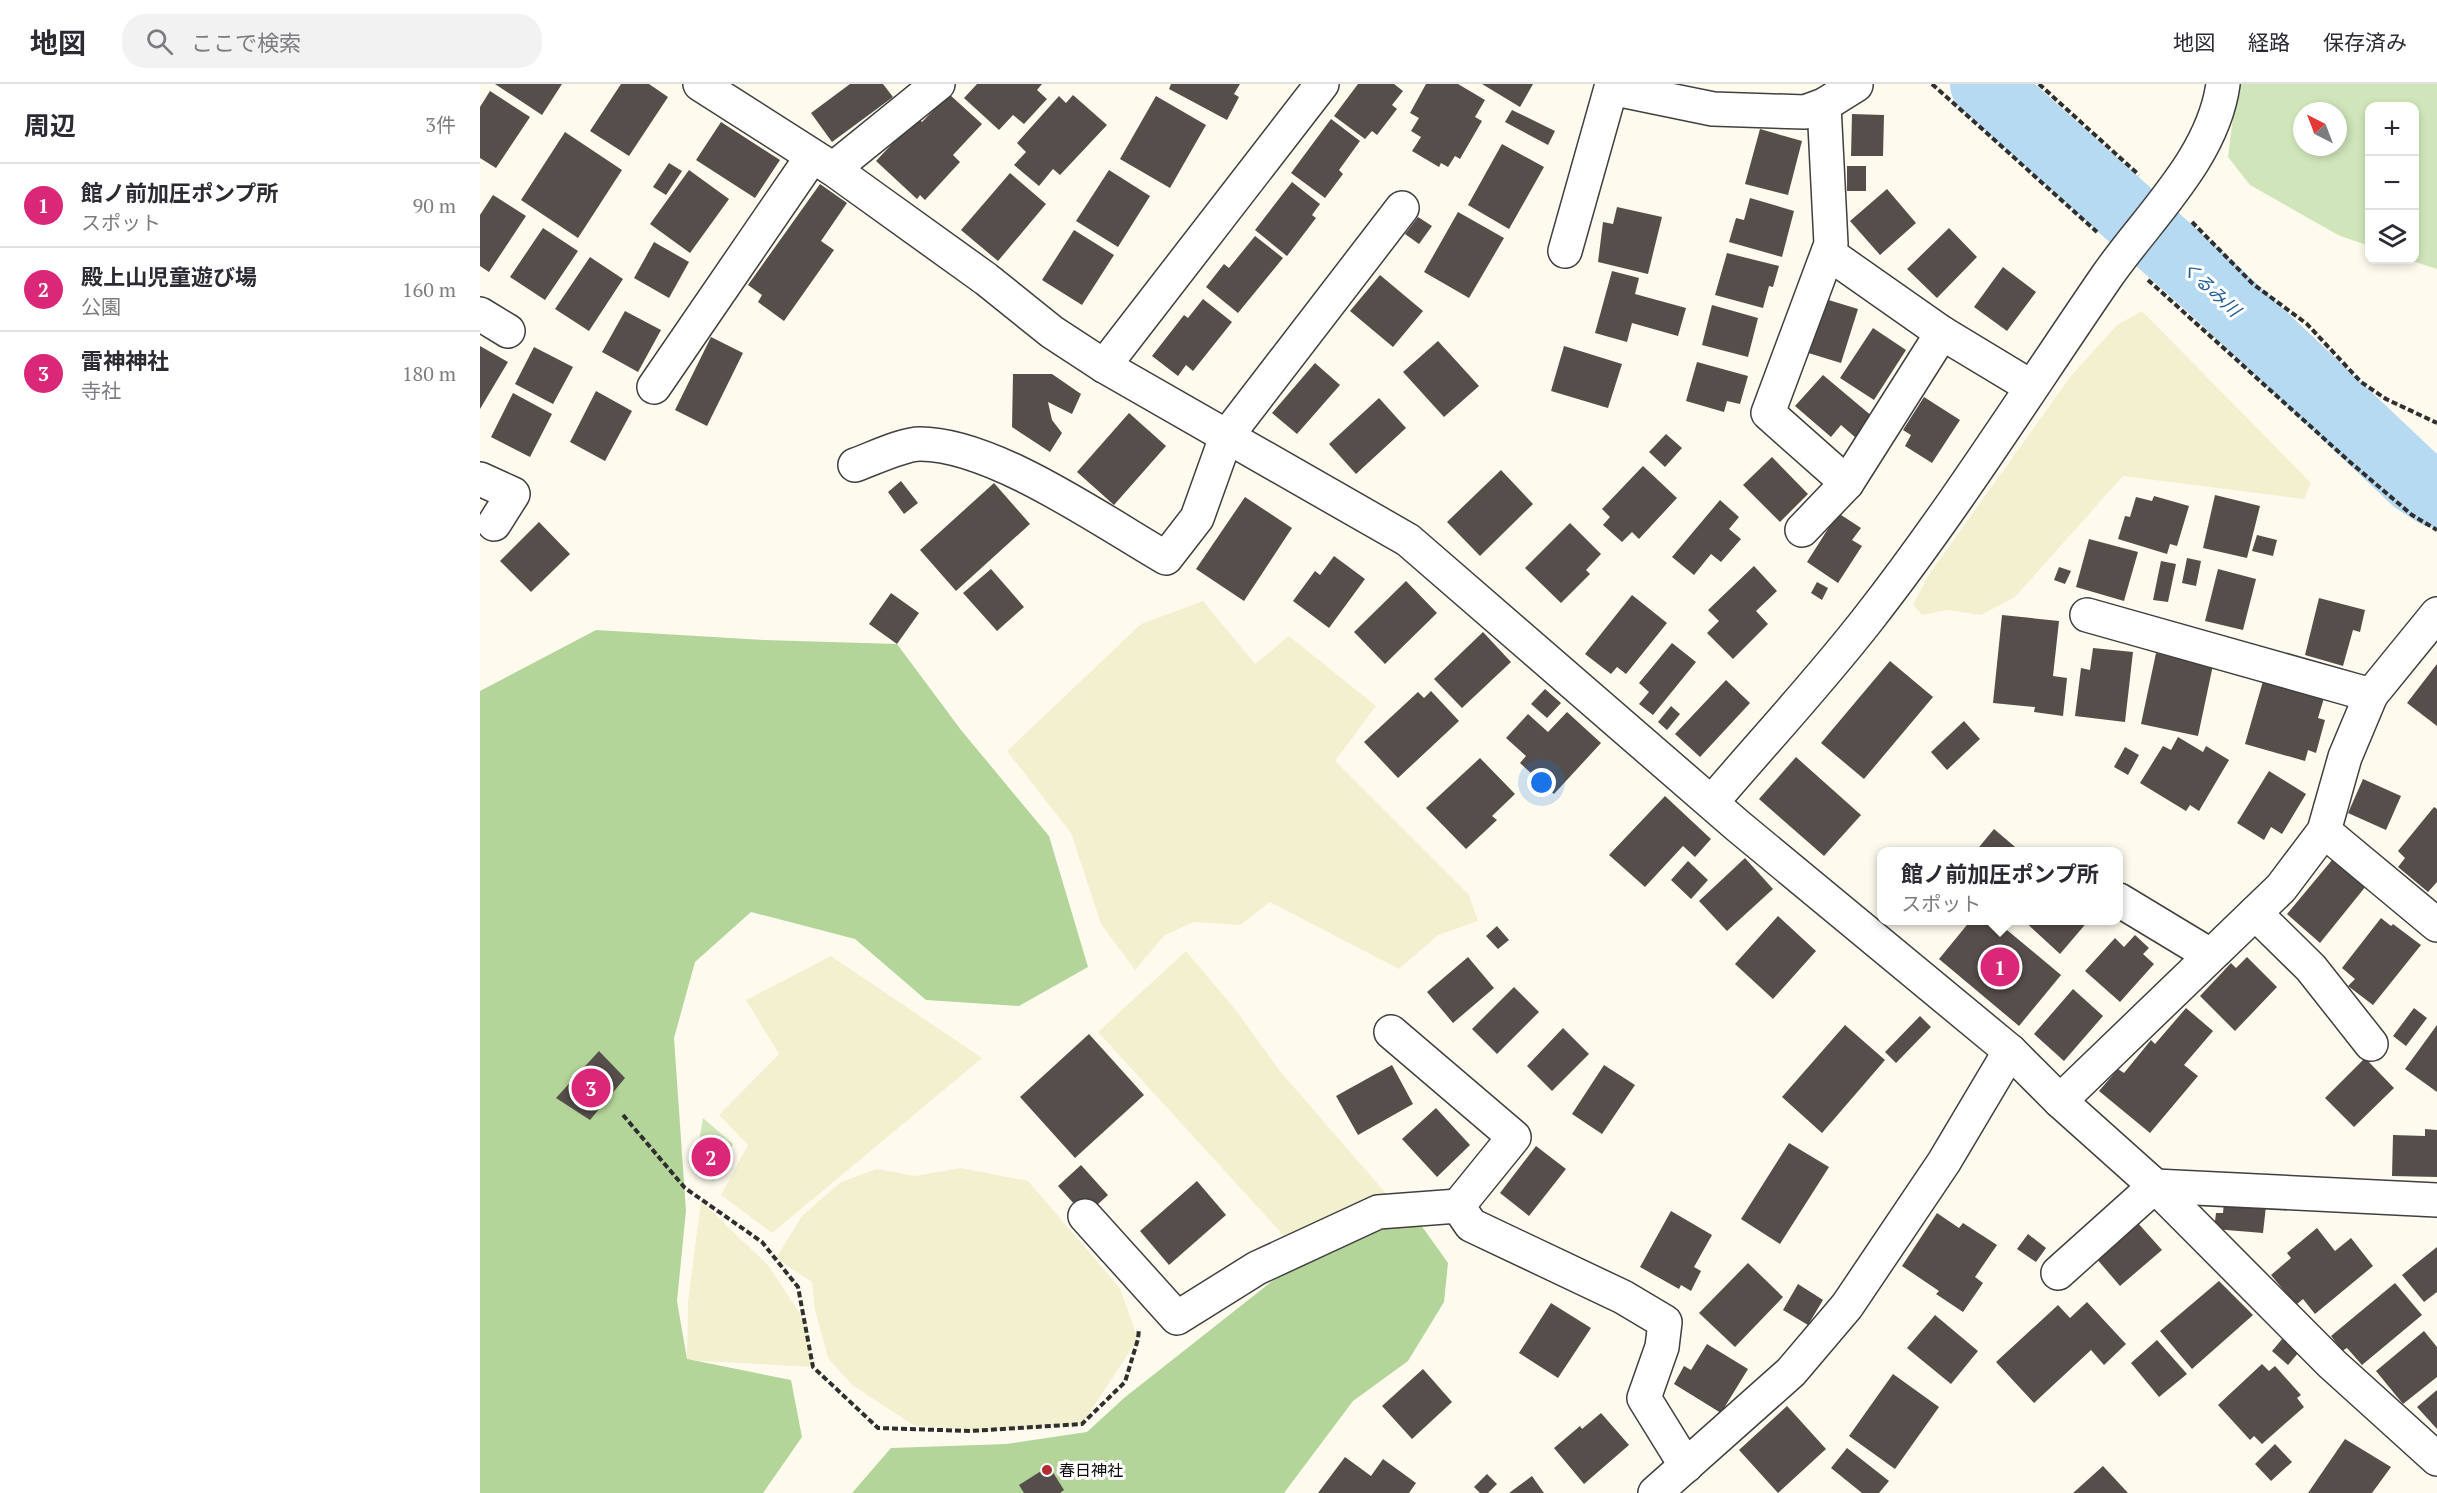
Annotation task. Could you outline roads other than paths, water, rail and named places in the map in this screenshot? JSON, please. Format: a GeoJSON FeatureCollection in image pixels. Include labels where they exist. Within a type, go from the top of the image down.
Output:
{"type":"FeatureCollection","features":[{"type":"Feature","properties":{"kind":"street"},"geometry":{"type":"LineString","coordinates":[[700,84],[822,163],[986,279],[1052,332],[1104,366],[1408,540],[1712,802],[2010,1051],[2060,1101],[2155,1186],[2332,1364],[2437,1459]]}},
{"type":"Feature","properties":{"kind":"street"},"geometry":{"type":"LineString","coordinates":[[654,387],[822,163],[938,84]]}},
{"type":"Feature","properties":{"kind":"street"},"geometry":{"type":"LineString","coordinates":[[1104,366],[1322,84]]}},
{"type":"Feature","properties":{"kind":"street"},"geometry":{"type":"LineString","coordinates":[[1712,802],[1867,620],[1956,501],[2030,387],[2121,255],[2166,198],[2199,151],[2220,102],[2223,84]]}},
{"type":"Feature","properties":{"kind":"street"},"geometry":{"type":"LineString","coordinates":[[1565,251],[1610,86],[1713,109],[1805,112],[1824,105],[1856,85]]}},
{"type":"Feature","properties":{"kind":"street"},"geometry":{"type":"LineString","coordinates":[[1824,105],[1831,244],[1768,413],[1847,483]]}},
{"type":"Feature","properties":{"kind":"street"},"geometry":{"type":"LineString","coordinates":[[855,465],[918,443],[963,449],[1017,472],[1166,558],[1197,518],[1226,437],[1402,208]]}},
{"type":"Feature","properties":{"kind":"street"},"geometry":{"type":"LineString","coordinates":[[1828,254],[1942,333],[2030,387]]}},
{"type":"Feature","properties":{"kind":"street"},"geometry":{"type":"LineString","coordinates":[[480,314],[508,331]]}},
{"type":"Feature","properties":{"kind":"street"},"geometry":{"type":"LineString","coordinates":[[1802,530],[1847,483],[1942,333]]}},
{"type":"Feature","properties":{"kind":"street"},"geometry":{"type":"LineString","coordinates":[[480,479],[513,494],[494,524]]}},
{"type":"Feature","properties":{"kind":"street"},"geometry":{"type":"LineString","coordinates":[[2060,1101],[2281,888],[2324,831],[2345,757],[2371,695],[2437,614]]}},
{"type":"Feature","properties":{"kind":"street"},"geometry":{"type":"LineString","coordinates":[[2087,615],[2371,695]]}},
{"type":"Feature","properties":{"kind":"street"},"geometry":{"type":"LineString","coordinates":[[2324,831],[2437,924]]}},
{"type":"Feature","properties":{"kind":"street"},"geometry":{"type":"LineString","coordinates":[[2123,903],[2210,955]]}},
{"type":"Feature","properties":{"kind":"street"},"geometry":{"type":"LineString","coordinates":[[2255,913],[2311,968],[2371,1044]]}},
{"type":"Feature","properties":{"kind":"street"},"geometry":{"type":"LineString","coordinates":[[1085,1216],[1177,1318],[1257,1268],[1378,1212],[1458,1206],[1514,1137],[1391,1032]]}},
{"type":"Feature","properties":{"kind":"street"},"geometry":{"type":"LineString","coordinates":[[1655,1493],[1791,1372],[1847,1306],[1944,1162],[2010,1051]]}},
{"type":"Feature","properties":{"kind":"street"},"geometry":{"type":"LineString","coordinates":[[2058,1273],[2155,1186],[2437,1200]]}},
{"type":"Feature","properties":{"kind":"street"},"geometry":{"type":"LineString","coordinates":[[1458,1206],[1471,1225],[1623,1297],[1665,1322],[1662,1347],[1644,1398],[1686,1466]]}},
{"type":"Feature","properties":{"kind":"waterway","name":"くるみ川"},"geometry":{"type":"LineString","coordinates":[[1984,84],[2215,291],[2415,480],[2437,494]]}},
{"type":"Feature","properties":{"kind":"place","name":"館ノ前加圧ポンプ所"},"geometry":{"type":"Point","coordinates":[2000,967]}},
{"type":"Feature","properties":{"kind":"place","name":"雷神神社"},"geometry":{"type":"Point","coordinates":[591,1088]}},
{"type":"Feature","properties":{"kind":"place","name":"殿上山児童遊び場"},"geometry":{"type":"Point","coordinates":[711,1157]}},
{"type":"Feature","properties":{"kind":"place","name":"春日神社"},"geometry":{"type":"Point","coordinates":[1047,1470]}}]}
